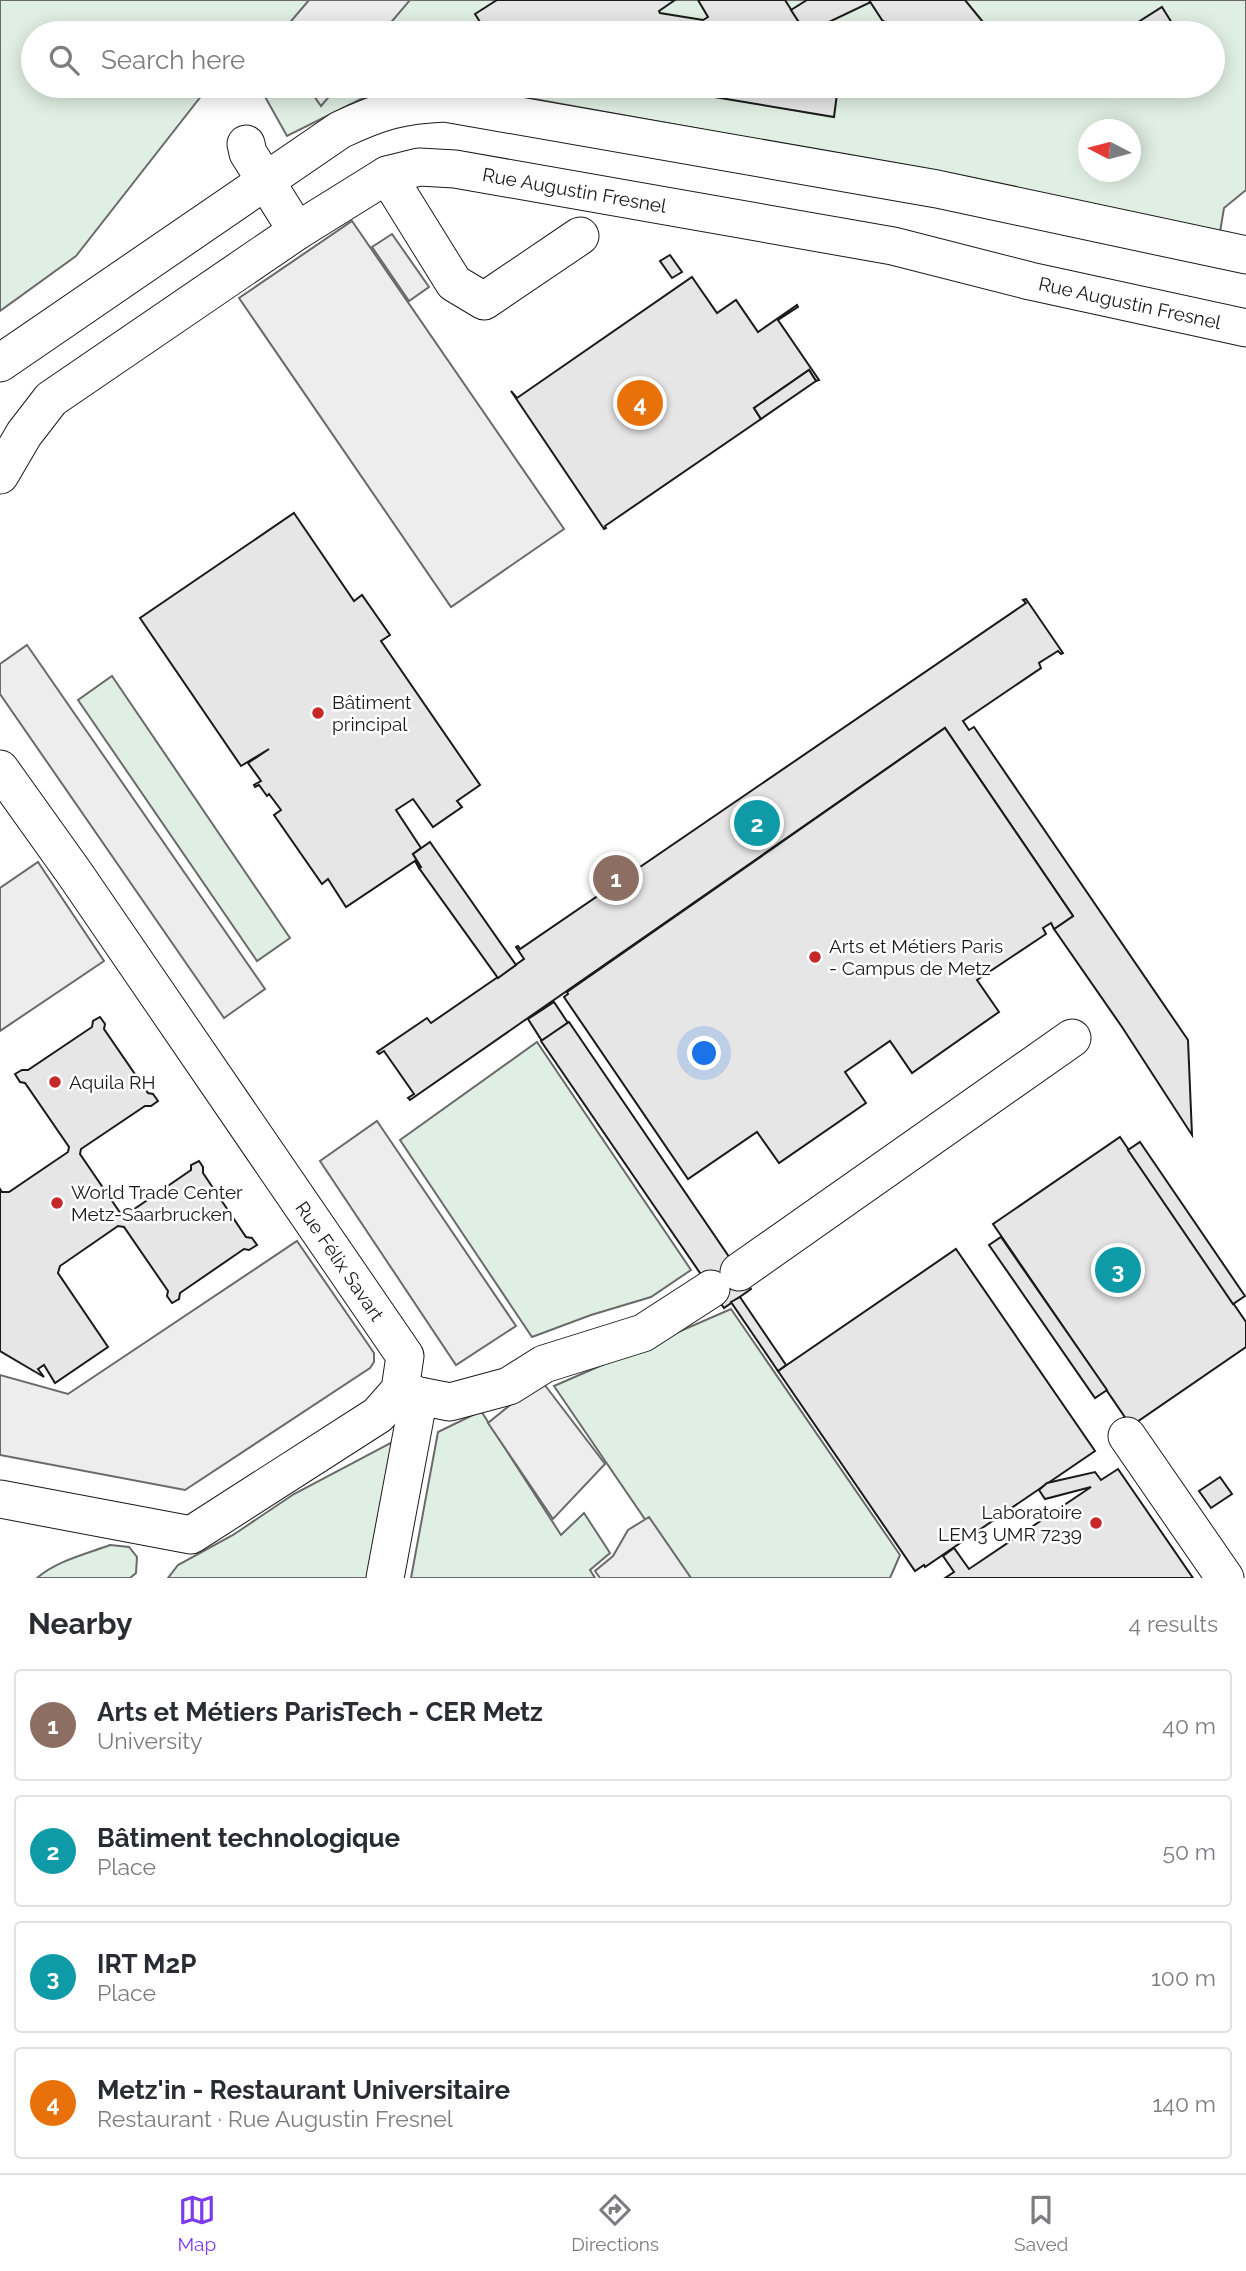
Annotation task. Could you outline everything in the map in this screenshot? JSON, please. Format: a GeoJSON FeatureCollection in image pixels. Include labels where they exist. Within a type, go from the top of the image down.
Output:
{"type":"FeatureCollection","features":[{"type":"Feature","properties":{"kind":"street"},"geometry":{"type":"LineString","coordinates":[[0,363],[340,130],[374,114],[409,105],[445,103],[937,189],[1246,255]]}},
{"type":"Feature","properties":{"kind":"street"},"geometry":{"type":"LineString","coordinates":[[246,144],[248,153],[297,231]]}},
{"type":"Feature","properties":{"kind":"street","name":"Rue Augustin Fresnel"},"geometry":{"type":"LineString","coordinates":[[0,475],[24,433],[51,399],[297,231],[387,175],[419,167],[455,169],[880,243],[1030,281],[1246,328]]}},
{"type":"Feature","properties":{"kind":"street"},"geometry":{"type":"LineString","coordinates":[[387,175],[454,283],[484,301],[580,236]]}},
{"type":"Feature","properties":{"kind":"street","name":"Rue Félix Savart"},"geometry":{"type":"LineString","coordinates":[[0,769],[75,874],[405,1356],[410,1393],[385,1578]]}},
{"type":"Feature","properties":{"kind":"street"},"geometry":{"type":"LineString","coordinates":[[0,1499],[191,1535],[410,1393],[450,1402],[509,1386],[544,1364],[643,1333],[725,1280],[1072,1038]]}},
{"type":"Feature","properties":{"kind":"street"},"geometry":{"type":"LineString","coordinates":[[1127,1436],[1225,1578]]}},
{"type":"Feature","properties":{"kind":"green space"},"geometry":{"type":"Polygon","coordinates":[[[0,0],[1246,0],[1246,190],[1224,208],[1220,232],[787,145],[528,98],[1225,98],[1225,21],[21,21],[21,98],[200,98],[76,256],[0,311],[0,0]]]}},
{"type":"Feature","properties":{"kind":"green space"},"geometry":{"type":"Polygon","coordinates":[[[266,98],[363,98],[287,136],[266,98]]]}},
{"type":"Feature","properties":{"kind":"green space"},"geometry":{"type":"Polygon","coordinates":[[[112,676],[290,938],[257,961],[78,700],[112,676]]]}},
{"type":"Feature","properties":{"kind":"green space"},"geometry":{"type":"Polygon","coordinates":[[[537,1042],[691,1270],[651,1297],[532,1337],[400,1140],[537,1042]]]}},
{"type":"Feature","properties":{"kind":"green space"},"geometry":{"type":"Polygon","coordinates":[[[731,1309],[900,1555],[890,1578],[685,1578],[554,1386],[731,1309]]]}},
{"type":"Feature","properties":{"kind":"green space"},"geometry":{"type":"Polygon","coordinates":[[[481,1411],[561,1535],[584,1513],[610,1553],[590,1570],[595,1578],[411,1578],[438,1432],[481,1411]]]}},
{"type":"Feature","properties":{"kind":"green space"},"geometry":{"type":"Polygon","coordinates":[[[398,1439],[372,1578],[168,1578],[178,1565],[233,1535],[294,1494],[398,1439]]]}},
{"type":"Feature","properties":{"kind":"green space"},"geometry":{"type":"Polygon","coordinates":[[[110,1545],[129,1547],[137,1557],[136,1573],[130,1578],[37,1578],[62,1562],[110,1545]]]}},
{"type":"Feature","properties":{"kind":"shaded area"},"geometry":{"type":"Polygon","coordinates":[[[309,0],[410,0],[392,21],[291,21],[309,0]]]}},
{"type":"Feature","properties":{"kind":"shaded area"},"geometry":{"type":"Polygon","coordinates":[[[315,98],[328,98],[321,106],[315,98]]]}},
{"type":"Feature","properties":{"kind":"shaded area"},"geometry":{"type":"Polygon","coordinates":[[[352,221],[564,529],[451,607],[239,298],[352,221]]]}},
{"type":"Feature","properties":{"kind":"shaded area"},"geometry":{"type":"Polygon","coordinates":[[[392,234],[429,287],[409,301],[372,247],[392,234]]]}},
{"type":"Feature","properties":{"kind":"shaded area"},"geometry":{"type":"Polygon","coordinates":[[[27,645],[265,989],[224,1018],[0,694],[0,664],[27,645]]]}},
{"type":"Feature","properties":{"kind":"shaded area"},"geometry":{"type":"Polygon","coordinates":[[[38,862],[104,961],[0,1031],[0,888],[38,862]]]}},
{"type":"Feature","properties":{"kind":"shaded area"},"geometry":{"type":"Polygon","coordinates":[[[377,1121],[516,1326],[456,1365],[320,1161],[377,1121]]]}},
{"type":"Feature","properties":{"kind":"shaded area"},"geometry":{"type":"Polygon","coordinates":[[[297,1241],[374,1353],[374,1362],[370,1368],[185,1490],[0,1455],[0,1375],[68,1394],[297,1241]]]}},
{"type":"Feature","properties":{"kind":"shaded area"},"geometry":{"type":"Polygon","coordinates":[[[541,1380],[605,1464],[553,1519],[488,1423],[541,1380]]]}},
{"type":"Feature","properties":{"kind":"shaded area"},"geometry":{"type":"Polygon","coordinates":[[[649,1517],[691,1578],[600,1578],[595,1571],[613,1556],[628,1530],[649,1517]]]}},
{"type":"Feature","properties":{"kind":"building"},"geometry":{"type":"Polygon","coordinates":[[[497,0],[675,0],[659,11],[660,13],[703,20],[708,17],[698,0],[785,0],[798,21],[479,21],[475,14],[497,0]]]}},
{"type":"Feature","properties":{"kind":"building"},"geometry":{"type":"Polygon","coordinates":[[[807,0],[871,2],[831,21],[798,21],[791,10],[807,0]]]}},
{"type":"Feature","properties":{"kind":"building"},"geometry":{"type":"Polygon","coordinates":[[[869,0],[965,0],[982,21],[883,21],[869,0]]]}},
{"type":"Feature","properties":{"kind":"building"},"geometry":{"type":"Polygon","coordinates":[[[1162,7],[1171,21],[1140,21],[1162,7]]]}},
{"type":"Feature","properties":{"kind":"building"},"geometry":{"type":"Polygon","coordinates":[[[720,98],[836,98],[834,117],[720,98]]]}},
{"type":"Feature","properties":{"kind":"building"},"geometry":{"type":"Polygon","coordinates":[[[670,255],[682,272],[672,278],[660,261],[670,255]]]}},
{"type":"Feature","properties":{"kind":"building"},"geometry":{"type":"Polygon","coordinates":[[[692,277],[717,313],[736,300],[758,332],[797,305],[798,307],[778,320],[819,380],[816,381],[809,370],[754,408],[761,419],[604,529],[511,391],[517,398],[692,277]]]}},
{"type":"Feature","properties":{"kind":"building"},"geometry":{"type":"Polygon","coordinates":[[[809,370],[816,381],[761,419],[754,408],[809,370]]]}},
{"type":"Feature","properties":{"kind":"building","name":"Bâtiment principal"},"geometry":{"type":"Polygon","coordinates":[[[294,513],[354,601],[362,595],[390,635],[381,641],[480,785],[457,801],[462,807],[433,827],[413,799],[396,810],[421,848],[413,854],[421,867],[419,868],[415,861],[346,907],[328,879],[322,884],[274,815],[281,810],[269,794],[267,796],[259,785],[254,785],[261,781],[248,763],[269,749],[241,766],[140,618],[294,513]]]}},
{"type":"Feature","properties":{"kind":"building"},"geometry":{"type":"Polygon","coordinates":[[[1026,599],[1063,653],[1058,651],[1039,663],[1041,668],[963,721],[969,730],[974,727],[1188,1040],[1192,1135],[1054,929],[1073,916],[945,728],[410,1100],[408,1098],[414,1094],[384,1051],[379,1054],[377,1052],[427,1018],[431,1023],[524,959],[516,947],[520,949],[1026,603],[1023,600],[1026,599]]]}},
{"type":"Feature","properties":{"kind":"building","name":"Arts et Métiers Paris - Campus de Metz"},"geometry":{"type":"Polygon","coordinates":[[[945,728],[1073,916],[1054,929],[1051,923],[1043,928],[1046,934],[977,980],[999,1012],[912,1073],[890,1041],[845,1072],[866,1103],[779,1163],[757,1132],[688,1179],[564,997],[567,992],[945,728]]]}},
{"type":"Feature","properties":{"kind":"building"},"geometry":{"type":"Polygon","coordinates":[[[430,842],[516,965],[498,978],[419,868],[421,867],[413,854],[430,842]]]}},
{"type":"Feature","properties":{"kind":"building"},"geometry":{"type":"Polygon","coordinates":[[[554,1002],[568,1023],[542,1041],[528,1019],[554,1002]]]}},
{"type":"Feature","properties":{"kind":"building","name":"World Trade Center Metz-Saarbrucken"},"geometry":{"type":"Polygon","coordinates":[[[100,1017],[105,1024],[104,1029],[148,1093],[153,1094],[158,1101],[151,1106],[145,1106],[81,1149],[80,1154],[121,1214],[127,1214],[191,1170],[191,1165],[199,1161],[203,1173],[246,1237],[252,1238],[257,1245],[249,1250],[244,1249],[180,1293],[179,1299],[172,1303],[167,1296],[168,1291],[124,1227],[118,1226],[60,1266],[58,1273],[108,1347],[55,1383],[44,1365],[38,1369],[44,1377],[0,1351],[0,1189],[2,1192],[9,1192],[68,1152],[69,1147],[25,1083],[20,1082],[15,1074],[28,1070],[92,1027],[93,1021],[100,1017]]]}},
{"type":"Feature","properties":{"kind":"building"},"geometry":{"type":"Polygon","coordinates":[[[569,1022],[751,1289],[724,1308],[541,1041],[569,1022]]]}},
{"type":"Feature","properties":{"kind":"building"},"geometry":{"type":"Polygon","coordinates":[[[1120,1137],[1246,1322],[1246,1347],[1131,1426],[993,1224],[1120,1137]]]}},
{"type":"Feature","properties":{"kind":"building"},"geometry":{"type":"Polygon","coordinates":[[[1140,1142],[1245,1296],[1233,1304],[1128,1150],[1140,1142]]]}},
{"type":"Feature","properties":{"kind":"building"},"geometry":{"type":"Polygon","coordinates":[[[1001,1237],[1107,1390],[1095,1398],[989,1245],[1001,1237]]]}},
{"type":"Feature","properties":{"kind":"building"},"geometry":{"type":"Polygon","coordinates":[[[956,1249],[1095,1451],[925,1567],[924,1565],[915,1571],[778,1371],[956,1249]]]}},
{"type":"Feature","properties":{"kind":"building"},"geometry":{"type":"Polygon","coordinates":[[[740,1297],[786,1365],[778,1371],[731,1302],[740,1297]]]}},
{"type":"Feature","properties":{"kind":"building","name":"Laboratoire LEM3 UMR 7239"},"geometry":{"type":"Polygon","coordinates":[[[1118,1469],[1193,1578],[945,1578],[954,1572],[943,1556],[954,1548],[969,1569],[1091,1487],[1045,1499],[1039,1490],[1047,1483],[1095,1472],[1101,1480],[1118,1469]]]}},
{"type":"Feature","properties":{"kind":"building"},"geometry":{"type":"Polygon","coordinates":[[[1220,1477],[1232,1494],[1211,1508],[1199,1491],[1220,1477]]]}},
{"type":"Feature","properties":{"kind":"place","name":"Metz'in - Restaurant Universitaire"},"geometry":{"type":"Point","coordinates":[640,403]}},
{"type":"Feature","properties":{"kind":"place","name":"Bâtiment principal"},"geometry":{"type":"Point","coordinates":[318,713]}},
{"type":"Feature","properties":{"kind":"place","name":"Bâtiment technologique"},"geometry":{"type":"Point","coordinates":[757,823]}},
{"type":"Feature","properties":{"kind":"place","name":"Arts et Métiers ParisTech - CER Metz"},"geometry":{"type":"Point","coordinates":[616,878]}},
{"type":"Feature","properties":{"kind":"place","name":"Arts et Métiers Paris - Campus de Metz"},"geometry":{"type":"Point","coordinates":[815,957]}},
{"type":"Feature","properties":{"kind":"place","name":"Aquila RH"},"geometry":{"type":"Point","coordinates":[55,1082]}},
{"type":"Feature","properties":{"kind":"place","name":"World Trade Center Metz-Saarbrucken"},"geometry":{"type":"Point","coordinates":[57,1203]}},
{"type":"Feature","properties":{"kind":"place","name":"IRT M2P"},"geometry":{"type":"Point","coordinates":[1118,1270]}},
{"type":"Feature","properties":{"kind":"place","name":"Laboratoire LEM3 UMR 7239"},"geometry":{"type":"Point","coordinates":[1096,1523]}}]}
